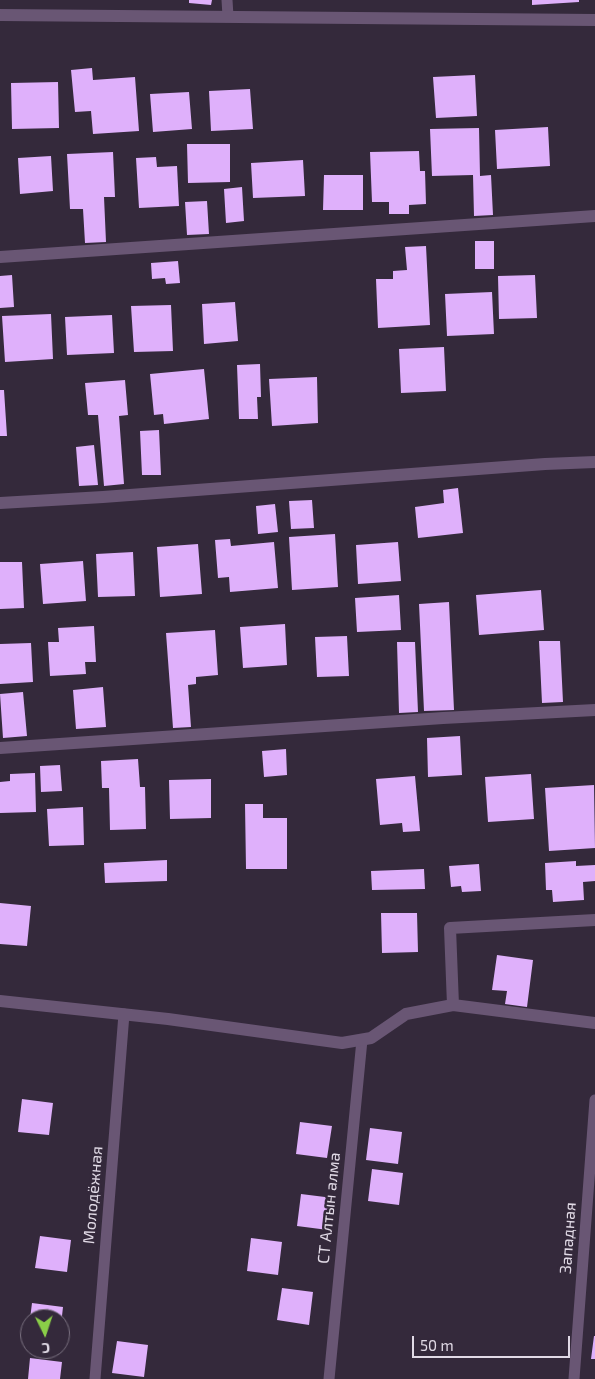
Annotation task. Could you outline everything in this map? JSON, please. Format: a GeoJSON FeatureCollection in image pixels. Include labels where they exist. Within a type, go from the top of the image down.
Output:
{"type":"FeatureCollection","features":[{"type":"Feature","properties":{"kind":"street"},"geometry":{"type":"LineString","coordinates":[[0,15],[595,20]]}},
{"type":"Feature","properties":{"kind":"street"},"geometry":{"type":"LineString","coordinates":[[0,257],[595,216]]}},
{"type":"Feature","properties":{"kind":"street"},"geometry":{"type":"LineString","coordinates":[[0,503],[535,464],[595,462]]}},
{"type":"Feature","properties":{"kind":"street"},"geometry":{"type":"LineString","coordinates":[[0,748],[442,718],[595,710]]}},
{"type":"Feature","properties":{"kind":"street"},"geometry":{"type":"LineString","coordinates":[[453,1005],[450,928],[595,920]]}},
{"type":"Feature","properties":{"kind":"street"},"geometry":{"type":"LineString","coordinates":[[0,1001],[168,1019],[342,1043],[371,1038],[406,1014],[453,1005],[595,1023]]}},
{"type":"Feature","properties":{"kind":"lane"},"geometry":{"type":"LineString","coordinates":[[227,0],[228,16]]}},
{"type":"Feature","properties":{"kind":"lane","name":"Молодёжная"},"geometry":{"type":"LineString","coordinates":[[95,1379],[124,1014]]}},
{"type":"Feature","properties":{"kind":"lane","name":"СТ Алтын алма"},"geometry":{"type":"LineString","coordinates":[[329,1379],[362,1040]]}},
{"type":"Feature","properties":{"kind":"lane","name":"Западная"},"geometry":{"type":"LineString","coordinates":[[574,1379],[595,1100]]}},
{"type":"Feature","properties":{"kind":"building"},"geometry":{"type":"Polygon","coordinates":[[[189,0],[212,0],[211,5],[189,3],[189,0]]]}},
{"type":"Feature","properties":{"kind":"building"},"geometry":{"type":"Polygon","coordinates":[[[532,0],[579,0],[579,2],[532,5],[532,0]]]}},
{"type":"Feature","properties":{"kind":"building"},"geometry":{"type":"Polygon","coordinates":[[[92,68],[93,80],[135,77],[139,131],[93,134],[91,111],[75,112],[71,70],[92,68]]]}},
{"type":"Feature","properties":{"kind":"building"},"geometry":{"type":"Polygon","coordinates":[[[475,75],[477,116],[436,118],[433,77],[475,75]]]}},
{"type":"Feature","properties":{"kind":"building"},"geometry":{"type":"Polygon","coordinates":[[[58,82],[59,128],[12,129],[11,83],[58,82]]]}},
{"type":"Feature","properties":{"kind":"building"},"geometry":{"type":"Polygon","coordinates":[[[250,89],[253,129],[211,131],[209,91],[250,89]]]}},
{"type":"Feature","properties":{"kind":"building"},"geometry":{"type":"Polygon","coordinates":[[[189,92],[192,129],[153,132],[150,94],[189,92]]]}},
{"type":"Feature","properties":{"kind":"building"},"geometry":{"type":"Polygon","coordinates":[[[548,127],[550,166],[497,169],[495,130],[548,127]]]}},
{"type":"Feature","properties":{"kind":"building"},"geometry":{"type":"Polygon","coordinates":[[[479,128],[480,176],[491,175],[493,215],[474,216],[473,175],[432,176],[430,129],[479,128]]]}},
{"type":"Feature","properties":{"kind":"building"},"geometry":{"type":"Polygon","coordinates":[[[187,144],[230,144],[230,182],[188,183],[187,144]]]}},
{"type":"Feature","properties":{"kind":"building"},"geometry":{"type":"Polygon","coordinates":[[[419,151],[420,171],[425,171],[426,204],[409,205],[409,214],[389,214],[389,202],[372,202],[370,152],[419,151]]]}},
{"type":"Feature","properties":{"kind":"building"},"geometry":{"type":"Polygon","coordinates":[[[113,152],[115,197],[104,197],[106,242],[85,243],[83,209],[70,209],[67,154],[113,152]]]}},
{"type":"Feature","properties":{"kind":"building"},"geometry":{"type":"Polygon","coordinates":[[[51,156],[53,191],[20,194],[18,158],[51,156]]]}},
{"type":"Feature","properties":{"kind":"building"},"geometry":{"type":"Polygon","coordinates":[[[156,157],[157,167],[177,166],[179,206],[139,208],[136,158],[156,157]]]}},
{"type":"Feature","properties":{"kind":"building"},"geometry":{"type":"Polygon","coordinates":[[[303,160],[305,196],[253,198],[251,163],[303,160]]]}},
{"type":"Feature","properties":{"kind":"building"},"geometry":{"type":"Polygon","coordinates":[[[324,175],[363,175],[363,210],[323,210],[324,175]]]}},
{"type":"Feature","properties":{"kind":"building"},"geometry":{"type":"Polygon","coordinates":[[[242,187],[244,221],[226,223],[224,189],[242,187]]]}},
{"type":"Feature","properties":{"kind":"building"},"geometry":{"type":"Polygon","coordinates":[[[207,201],[209,234],[187,235],[185,202],[207,201]]]}},
{"type":"Feature","properties":{"kind":"building"},"geometry":{"type":"Polygon","coordinates":[[[475,241],[494,241],[494,269],[475,269],[475,241]]]}},
{"type":"Feature","properties":{"kind":"building"},"geometry":{"type":"Polygon","coordinates":[[[426,246],[430,325],[378,328],[376,279],[393,279],[393,271],[407,270],[405,247],[426,246]]]}},
{"type":"Feature","properties":{"kind":"building"},"geometry":{"type":"Polygon","coordinates":[[[178,261],[180,283],[166,284],[165,278],[152,279],[151,263],[178,261]]]}},
{"type":"Feature","properties":{"kind":"building"},"geometry":{"type":"Polygon","coordinates":[[[12,275],[14,307],[0,308],[0,276],[12,275]]]}},
{"type":"Feature","properties":{"kind":"building"},"geometry":{"type":"Polygon","coordinates":[[[535,275],[537,318],[499,319],[498,276],[535,275]]]}},
{"type":"Feature","properties":{"kind":"building"},"geometry":{"type":"Polygon","coordinates":[[[492,292],[494,334],[447,336],[445,294],[492,292]]]}},
{"type":"Feature","properties":{"kind":"building"},"geometry":{"type":"Polygon","coordinates":[[[235,302],[238,341],[204,344],[202,304],[235,302]]]}},
{"type":"Feature","properties":{"kind":"building"},"geometry":{"type":"Polygon","coordinates":[[[171,305],[173,351],[134,352],[131,306],[171,305]]]}},
{"type":"Feature","properties":{"kind":"building"},"geometry":{"type":"Polygon","coordinates":[[[51,314],[53,359],[5,362],[2,316],[51,314]]]}},
{"type":"Feature","properties":{"kind":"building"},"geometry":{"type":"Polygon","coordinates":[[[112,315],[114,353],[67,355],[65,317],[112,315]]]}},
{"type":"Feature","properties":{"kind":"building"},"geometry":{"type":"Polygon","coordinates":[[[444,347],[446,391],[401,393],[399,349],[444,347]]]}},
{"type":"Feature","properties":{"kind":"building"},"geometry":{"type":"Polygon","coordinates":[[[260,364],[261,397],[257,397],[258,419],[239,419],[237,365],[260,364]]]}},
{"type":"Feature","properties":{"kind":"building"},"geometry":{"type":"Polygon","coordinates":[[[204,369],[209,419],[164,424],[163,414],[154,415],[150,374],[204,369]]]}},
{"type":"Feature","properties":{"kind":"building"},"geometry":{"type":"Polygon","coordinates":[[[317,377],[318,423],[272,426],[269,379],[317,377]]]}},
{"type":"Feature","properties":{"kind":"building"},"geometry":{"type":"Polygon","coordinates":[[[125,380],[128,415],[119,416],[124,484],[104,486],[98,415],[88,415],[85,383],[125,380]]]}},
{"type":"Feature","properties":{"kind":"building"},"geometry":{"type":"Polygon","coordinates":[[[0,390],[4,390],[7,436],[0,436],[0,390]]]}},
{"type":"Feature","properties":{"kind":"building"},"geometry":{"type":"Polygon","coordinates":[[[159,430],[161,475],[142,475],[140,431],[159,430]]]}},
{"type":"Feature","properties":{"kind":"building"},"geometry":{"type":"Polygon","coordinates":[[[94,445],[98,485],[79,486],[76,447],[94,445]]]}},
{"type":"Feature","properties":{"kind":"building"},"geometry":{"type":"Polygon","coordinates":[[[458,488],[463,533],[418,538],[415,507],[444,503],[443,490],[458,488]]]}},
{"type":"Feature","properties":{"kind":"building"},"geometry":{"type":"Polygon","coordinates":[[[312,500],[314,528],[291,529],[289,501],[312,500]]]}},
{"type":"Feature","properties":{"kind":"building"},"geometry":{"type":"Polygon","coordinates":[[[275,504],[278,532],[258,534],[256,506],[275,504]]]}},
{"type":"Feature","properties":{"kind":"building"},"geometry":{"type":"Polygon","coordinates":[[[335,534],[338,587],[292,590],[289,537],[335,534]]]}},
{"type":"Feature","properties":{"kind":"building"},"geometry":{"type":"Polygon","coordinates":[[[230,539],[231,546],[274,542],[278,588],[230,592],[229,577],[218,578],[215,540],[230,539]]]}},
{"type":"Feature","properties":{"kind":"building"},"geometry":{"type":"Polygon","coordinates":[[[398,542],[401,581],[358,584],[356,545],[398,542]]]}},
{"type":"Feature","properties":{"kind":"building"},"geometry":{"type":"Polygon","coordinates":[[[198,544],[202,594],[160,597],[157,547],[198,544]]]}},
{"type":"Feature","properties":{"kind":"building"},"geometry":{"type":"Polygon","coordinates":[[[133,552],[135,596],[98,597],[96,554],[133,552]]]}},
{"type":"Feature","properties":{"kind":"building"},"geometry":{"type":"Polygon","coordinates":[[[83,561],[86,601],[43,604],[40,564],[83,561]]]}},
{"type":"Feature","properties":{"kind":"building"},"geometry":{"type":"Polygon","coordinates":[[[0,562],[22,562],[24,608],[0,609],[0,562]]]}},
{"type":"Feature","properties":{"kind":"building"},"geometry":{"type":"Polygon","coordinates":[[[541,590],[544,630],[479,635],[476,595],[541,590]]]}},
{"type":"Feature","properties":{"kind":"building"},"geometry":{"type":"Polygon","coordinates":[[[399,595],[401,630],[357,632],[355,598],[399,595]]]}},
{"type":"Feature","properties":{"kind":"building"},"geometry":{"type":"Polygon","coordinates":[[[449,602],[454,710],[424,711],[419,604],[449,602]]]}},
{"type":"Feature","properties":{"kind":"building"},"geometry":{"type":"Polygon","coordinates":[[[285,624],[287,665],[243,668],[240,627],[285,624]]]}},
{"type":"Feature","properties":{"kind":"building"},"geometry":{"type":"Polygon","coordinates":[[[94,626],[96,662],[85,662],[86,674],[50,676],[48,642],[59,642],[58,628],[94,626]]]}},
{"type":"Feature","properties":{"kind":"building"},"geometry":{"type":"Polygon","coordinates":[[[215,630],[218,675],[196,677],[196,684],[188,685],[191,727],[173,728],[166,633],[215,630]]]}},
{"type":"Feature","properties":{"kind":"building"},"geometry":{"type":"Polygon","coordinates":[[[347,636],[349,676],[317,677],[315,637],[347,636]]]}},
{"type":"Feature","properties":{"kind":"building"},"geometry":{"type":"Polygon","coordinates":[[[539,641],[560,641],[563,702],[542,703],[539,641]]]}},
{"type":"Feature","properties":{"kind":"building"},"geometry":{"type":"Polygon","coordinates":[[[397,642],[415,642],[418,712],[399,713],[397,642]]]}},
{"type":"Feature","properties":{"kind":"building"},"geometry":{"type":"Polygon","coordinates":[[[31,643],[33,682],[0,684],[0,644],[31,643]]]}},
{"type":"Feature","properties":{"kind":"building"},"geometry":{"type":"Polygon","coordinates":[[[103,687],[106,727],[76,729],[73,690],[103,687]]]}},
{"type":"Feature","properties":{"kind":"building"},"geometry":{"type":"Polygon","coordinates":[[[23,692],[27,736],[3,738],[0,694],[23,692]]]}},
{"type":"Feature","properties":{"kind":"building"},"geometry":{"type":"Polygon","coordinates":[[[460,736],[462,775],[428,777],[427,738],[460,736]]]}},
{"type":"Feature","properties":{"kind":"building"},"geometry":{"type":"Polygon","coordinates":[[[286,749],[287,775],[264,777],[262,751],[286,749]]]}},
{"type":"Feature","properties":{"kind":"building"},"geometry":{"type":"Polygon","coordinates":[[[138,759],[140,787],[145,787],[146,829],[110,830],[109,788],[102,788],[101,761],[138,759]]]}},
{"type":"Feature","properties":{"kind":"building"},"geometry":{"type":"Polygon","coordinates":[[[60,765],[62,791],[41,792],[40,766],[60,765]]]}},
{"type":"Feature","properties":{"kind":"building"},"geometry":{"type":"Polygon","coordinates":[[[35,773],[36,812],[0,813],[0,782],[10,781],[10,774],[35,773]]]}},
{"type":"Feature","properties":{"kind":"building"},"geometry":{"type":"Polygon","coordinates":[[[531,774],[534,819],[488,822],[485,777],[531,774]]]}},
{"type":"Feature","properties":{"kind":"building"},"geometry":{"type":"Polygon","coordinates":[[[415,776],[420,831],[403,832],[402,823],[380,825],[376,779],[415,776]]]}},
{"type":"Feature","properties":{"kind":"building"},"geometry":{"type":"Polygon","coordinates":[[[211,779],[211,818],[170,819],[169,780],[211,779]]]}},
{"type":"Feature","properties":{"kind":"building"},"geometry":{"type":"Polygon","coordinates":[[[594,785],[595,848],[549,851],[545,788],[594,785]]]}},
{"type":"Feature","properties":{"kind":"building"},"geometry":{"type":"Polygon","coordinates":[[[245,804],[263,804],[263,818],[287,818],[287,869],[246,869],[245,804]]]}},
{"type":"Feature","properties":{"kind":"building"},"geometry":{"type":"Polygon","coordinates":[[[83,807],[84,845],[49,846],[47,809],[83,807]]]}},
{"type":"Feature","properties":{"kind":"building"},"geometry":{"type":"Polygon","coordinates":[[[167,860],[167,881],[105,883],[104,863],[167,860]]]}},
{"type":"Feature","properties":{"kind":"building"},"geometry":{"type":"Polygon","coordinates":[[[576,861],[576,866],[595,865],[595,881],[583,882],[584,900],[553,902],[552,890],[546,890],[545,863],[576,861]]]}},
{"type":"Feature","properties":{"kind":"building"},"geometry":{"type":"Polygon","coordinates":[[[479,864],[481,891],[462,892],[461,886],[451,887],[449,866],[479,864]]]}},
{"type":"Feature","properties":{"kind":"building"},"geometry":{"type":"Polygon","coordinates":[[[424,869],[425,889],[372,890],[371,871],[424,869]]]}},
{"type":"Feature","properties":{"kind":"building"},"geometry":{"type":"Polygon","coordinates":[[[0,903],[31,906],[27,946],[0,944],[0,903]]]}},
{"type":"Feature","properties":{"kind":"building"},"geometry":{"type":"Polygon","coordinates":[[[381,913],[417,913],[418,952],[382,953],[381,913]]]}},
{"type":"Feature","properties":{"kind":"building"},"geometry":{"type":"Polygon","coordinates":[[[497,955],[533,960],[527,1007],[505,1004],[507,991],[492,990],[497,955]]]}},
{"type":"Feature","properties":{"kind":"building"},"geometry":{"type":"Polygon","coordinates":[[[22,1099],[53,1103],[49,1135],[18,1132],[22,1099]]]}},
{"type":"Feature","properties":{"kind":"building"},"geometry":{"type":"Polygon","coordinates":[[[300,1122],[332,1126],[327,1158],[296,1154],[300,1122]]]}},
{"type":"Feature","properties":{"kind":"building"},"geometry":{"type":"Polygon","coordinates":[[[370,1128],[402,1132],[398,1164],[366,1160],[370,1128]]]}},
{"type":"Feature","properties":{"kind":"building"},"geometry":{"type":"Polygon","coordinates":[[[372,1169],[403,1173],[399,1205],[368,1201],[372,1169]]]}},
{"type":"Feature","properties":{"kind":"building"},"geometry":{"type":"Polygon","coordinates":[[[301,1194],[333,1198],[328,1230],[297,1226],[301,1194]]]}},
{"type":"Feature","properties":{"kind":"building"},"geometry":{"type":"Polygon","coordinates":[[[40,1236],[71,1240],[67,1272],[35,1268],[40,1236]]]}},
{"type":"Feature","properties":{"kind":"building"},"geometry":{"type":"Polygon","coordinates":[[[251,1238],[282,1242],[278,1275],[247,1271],[251,1238]]]}},
{"type":"Feature","properties":{"kind":"building"},"geometry":{"type":"Polygon","coordinates":[[[282,1288],[313,1292],[309,1325],[277,1320],[282,1288]]]}},
{"type":"Feature","properties":{"kind":"building"},"geometry":{"type":"Polygon","coordinates":[[[32,1303],[63,1307],[63,1309],[31,1309],[32,1303]]]}},
{"type":"Feature","properties":{"kind":"building"},"geometry":{"type":"Polygon","coordinates":[[[594,1336],[595,1359],[591,1359],[594,1336]]]}},
{"type":"Feature","properties":{"kind":"building"},"geometry":{"type":"Polygon","coordinates":[[[117,1341],[148,1345],[144,1377],[112,1373],[117,1341]]]}},
{"type":"Feature","properties":{"kind":"building"},"geometry":{"type":"Polygon","coordinates":[[[30,1359],[62,1362],[60,1379],[28,1379],[30,1359]]]}}]}
